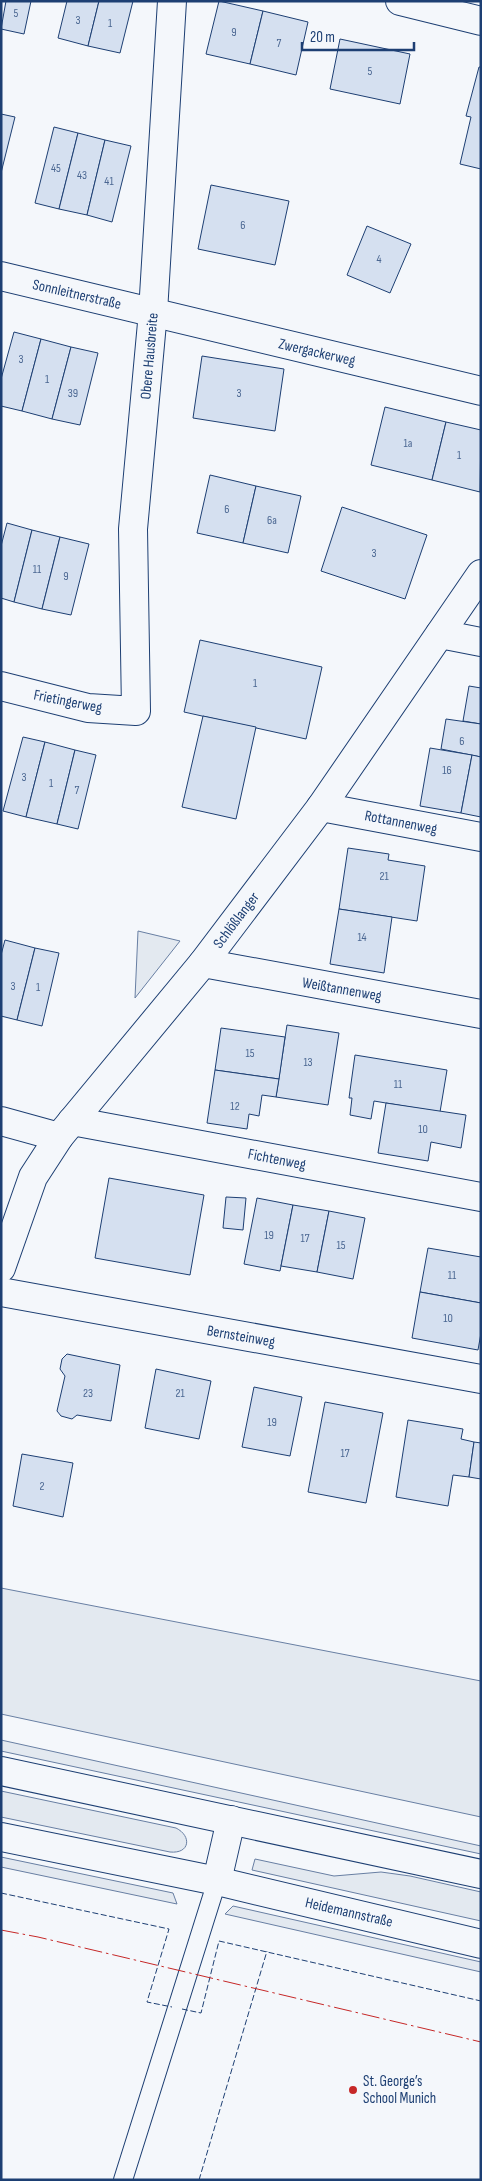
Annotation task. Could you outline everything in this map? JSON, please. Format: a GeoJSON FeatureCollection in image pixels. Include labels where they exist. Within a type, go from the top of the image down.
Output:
{"type":"FeatureCollection","features":[{"type":"Feature","properties":{"kind":"street","name":"Obere Hausbreite"},"geometry":{"type":"LineString","coordinates":[[136,711],[133,529],[153,312],[172,1]]}},
{"type":"Feature","properties":{"kind":"street"},"geometry":{"type":"LineString","coordinates":[[400,1],[481,21]]}},
{"type":"Feature","properties":{"kind":"street","name":"Sonnleitnerstraße"},"geometry":{"type":"LineString","coordinates":[[1,276],[153,312]]}},
{"type":"Feature","properties":{"kind":"street","name":"Zwergackerweg"},"geometry":{"type":"LineString","coordinates":[[153,312],[481,391]]}},
{"type":"Feature","properties":{"kind":"street","name":"Schlößlanger"},"geometry":{"type":"LineString","coordinates":[[1,1268],[33,1177],[66,1129],[203,963],[321,807],[481,574]]}},
{"type":"Feature","properties":{"kind":"street"},"geometry":{"type":"LineString","coordinates":[[440,634],[481,642]]}},
{"type":"Feature","properties":{"kind":"street","name":"Frietingerweg"},"geometry":{"type":"LineString","coordinates":[[1,686],[88,708],[136,711]]}},
{"type":"Feature","properties":{"kind":"street","name":"Rottannenweg"},"geometry":{"type":"LineString","coordinates":[[321,807],[481,837]]}},
{"type":"Feature","properties":{"kind":"street","name":"Weißtannenweg"},"geometry":{"type":"LineString","coordinates":[[203,963],[481,1014]]}},
{"type":"Feature","properties":{"kind":"street","name":"Fichtenweg"},"geometry":{"type":"LineString","coordinates":[[1,1121],[66,1129],[481,1198]]}},
{"type":"Feature","properties":{"kind":"street","name":"Bernsteinweg"},"geometry":{"type":"LineString","coordinates":[[1,1292],[481,1379]]}},
{"type":"Feature","properties":{"kind":"street"},"geometry":{"type":"LineString","coordinates":[[1,1771],[481,1874]]}},
{"type":"Feature","properties":{"kind":"street"},"geometry":{"type":"LineString","coordinates":[[217,1881],[231,1820]]}},
{"type":"Feature","properties":{"kind":"street","name":"Heidemannstraße"},"geometry":{"type":"LineString","coordinates":[[1,1836],[217,1881],[481,1944]]}},
{"type":"Feature","properties":{"kind":"lane"},"geometry":{"type":"LineString","coordinates":[[123,2180],[217,1881]]}},
{"type":"Feature","properties":{"kind":"shaded area"},"geometry":{"type":"Polygon","coordinates":[[[138,931],[180,941],[135,998],[138,931]]]}},
{"type":"Feature","properties":{"kind":"shaded area"},"geometry":{"type":"Polygon","coordinates":[[[1,1588],[481,1681],[481,1817],[1,1714],[1,1588]]]}},
{"type":"Feature","properties":{"kind":"shaded area"},"geometry":{"type":"Polygon","coordinates":[[[1,1740],[481,1846],[481,1854],[1,1751],[1,1740]]]}},
{"type":"Feature","properties":{"kind":"shaded area"},"geometry":{"type":"Polygon","coordinates":[[[1,1791],[176,1828],[185,1835],[186,1844],[182,1850],[170,1852],[1,1817],[1,1791]]]}},
{"type":"Feature","properties":{"kind":"shaded area"},"geometry":{"type":"Polygon","coordinates":[[[1,1857],[173,1893],[177,1904],[1,1867],[1,1857]]]}},
{"type":"Feature","properties":{"kind":"shaded area"},"geometry":{"type":"Polygon","coordinates":[[[255,1859],[334,1876],[381,1872],[410,1876],[481,1892],[481,1921],[252,1870],[255,1859]]]}},
{"type":"Feature","properties":{"kind":"shaded area"},"geometry":{"type":"Polygon","coordinates":[[[233,1906],[481,1962],[481,1972],[225,1914],[233,1906]]]}},
{"type":"Feature","properties":{"kind":"building"},"geometry":{"type":"Polygon","coordinates":[[[6,1],[31,1],[24,34],[1,29],[6,1]]]}},
{"type":"Feature","properties":{"kind":"building"},"geometry":{"type":"Polygon","coordinates":[[[67,1],[99,1],[88,46],[58,38],[67,1]]]}},
{"type":"Feature","properties":{"kind":"building"},"geometry":{"type":"Polygon","coordinates":[[[99,1],[133,1],[120,53],[88,46],[99,1]]]}},
{"type":"Feature","properties":{"kind":"building"},"geometry":{"type":"Polygon","coordinates":[[[219,1],[263,11],[250,64],[206,54],[219,1]]]}},
{"type":"Feature","properties":{"kind":"building"},"geometry":{"type":"Polygon","coordinates":[[[263,11],[308,22],[296,75],[250,64],[263,11]]]}},
{"type":"Feature","properties":{"kind":"building"},"geometry":{"type":"Polygon","coordinates":[[[340,39],[410,54],[400,104],[330,89],[340,39]]]}},
{"type":"Feature","properties":{"kind":"building"},"geometry":{"type":"Polygon","coordinates":[[[479,67],[481,67],[481,169],[460,164],[471,117],[466,116],[479,67]]]}},
{"type":"Feature","properties":{"kind":"building"},"geometry":{"type":"Polygon","coordinates":[[[1,114],[15,117],[1,173],[1,114]]]}},
{"type":"Feature","properties":{"kind":"building"},"geometry":{"type":"Polygon","coordinates":[[[54,127],[78,133],[59,209],[35,203],[54,127]]]}},
{"type":"Feature","properties":{"kind":"building"},"geometry":{"type":"Polygon","coordinates":[[[78,133],[105,140],[87,215],[59,209],[78,133]]]}},
{"type":"Feature","properties":{"kind":"building"},"geometry":{"type":"Polygon","coordinates":[[[105,140],[131,146],[112,222],[87,215],[105,140]]]}},
{"type":"Feature","properties":{"kind":"building"},"geometry":{"type":"Polygon","coordinates":[[[211,185],[289,201],[275,265],[198,249],[211,185]]]}},
{"type":"Feature","properties":{"kind":"building"},"geometry":{"type":"Polygon","coordinates":[[[367,226],[411,244],[390,293],[347,275],[367,226]]]}},
{"type":"Feature","properties":{"kind":"building"},"geometry":{"type":"Polygon","coordinates":[[[14,332],[41,339],[22,411],[1,406],[1,379],[14,332]]]}},
{"type":"Feature","properties":{"kind":"building"},"geometry":{"type":"Polygon","coordinates":[[[41,339],[71,347],[52,419],[22,411],[41,339]]]}},
{"type":"Feature","properties":{"kind":"building"},"geometry":{"type":"Polygon","coordinates":[[[71,347],[98,353],[80,425],[52,419],[71,347]]]}},
{"type":"Feature","properties":{"kind":"building"},"geometry":{"type":"Polygon","coordinates":[[[202,356],[284,369],[275,431],[193,418],[202,356]]]}},
{"type":"Feature","properties":{"kind":"building"},"geometry":{"type":"Polygon","coordinates":[[[385,407],[446,422],[432,480],[371,465],[385,407]]]}},
{"type":"Feature","properties":{"kind":"building"},"geometry":{"type":"Polygon","coordinates":[[[446,422],[481,430],[480,492],[432,480],[446,422]]]}},
{"type":"Feature","properties":{"kind":"building"},"geometry":{"type":"Polygon","coordinates":[[[210,475],[256,486],[243,543],[197,533],[210,475]]]}},
{"type":"Feature","properties":{"kind":"building"},"geometry":{"type":"Polygon","coordinates":[[[256,486],[301,496],[288,553],[243,543],[256,486]]]}},
{"type":"Feature","properties":{"kind":"building"},"geometry":{"type":"Polygon","coordinates":[[[342,507],[427,535],[405,599],[321,571],[342,507]]]}},
{"type":"Feature","properties":{"kind":"building"},"geometry":{"type":"Polygon","coordinates":[[[7,523],[32,530],[14,602],[1,598],[1,546],[7,523]]]}},
{"type":"Feature","properties":{"kind":"building"},"geometry":{"type":"Polygon","coordinates":[[[32,530],[60,537],[42,609],[14,602],[32,530]]]}},
{"type":"Feature","properties":{"kind":"building"},"geometry":{"type":"Polygon","coordinates":[[[60,537],[89,544],[71,615],[42,609],[60,537]]]}},
{"type":"Feature","properties":{"kind":"building"},"geometry":{"type":"Polygon","coordinates":[[[200,640],[322,667],[306,739],[184,712],[200,640]]]}},
{"type":"Feature","properties":{"kind":"building"},"geometry":{"type":"Polygon","coordinates":[[[469,686],[481,688],[481,724],[463,721],[469,686]]]}},
{"type":"Feature","properties":{"kind":"building"},"geometry":{"type":"Polygon","coordinates":[[[203,716],[256,727],[236,819],[182,807],[203,716]]]}},
{"type":"Feature","properties":{"kind":"building"},"geometry":{"type":"Polygon","coordinates":[[[446,719],[481,724],[481,757],[441,749],[446,719]]]}},
{"type":"Feature","properties":{"kind":"building"},"geometry":{"type":"Polygon","coordinates":[[[23,737],[45,742],[26,817],[3,811],[23,737]]]}},
{"type":"Feature","properties":{"kind":"building"},"geometry":{"type":"Polygon","coordinates":[[[45,742],[75,750],[57,824],[26,817],[45,742]]]}},
{"type":"Feature","properties":{"kind":"building"},"geometry":{"type":"Polygon","coordinates":[[[430,748],[472,755],[461,813],[420,806],[430,748]]]}},
{"type":"Feature","properties":{"kind":"building"},"geometry":{"type":"Polygon","coordinates":[[[75,750],[96,755],[78,829],[57,824],[75,750]]]}},
{"type":"Feature","properties":{"kind":"building"},"geometry":{"type":"Polygon","coordinates":[[[472,755],[481,757],[481,817],[461,813],[472,755]]]}},
{"type":"Feature","properties":{"kind":"building"},"geometry":{"type":"Polygon","coordinates":[[[348,848],[389,854],[388,860],[425,866],[417,921],[339,909],[348,848]]]}},
{"type":"Feature","properties":{"kind":"building"},"geometry":{"type":"Polygon","coordinates":[[[339,909],[392,917],[384,973],[330,964],[339,909]]]}},
{"type":"Feature","properties":{"kind":"building"},"geometry":{"type":"Polygon","coordinates":[[[5,940],[35,948],[17,1020],[1,1016],[1,955],[5,940]]]}},
{"type":"Feature","properties":{"kind":"building"},"geometry":{"type":"Polygon","coordinates":[[[35,948],[59,953],[42,1026],[17,1020],[35,948]]]}},
{"type":"Feature","properties":{"kind":"building"},"geometry":{"type":"Polygon","coordinates":[[[287,1025],[339,1033],[328,1105],[276,1097],[287,1025]]]}},
{"type":"Feature","properties":{"kind":"building"},"geometry":{"type":"Polygon","coordinates":[[[221,1028],[285,1037],[279,1079],[215,1070],[221,1028]]]}},
{"type":"Feature","properties":{"kind":"building"},"geometry":{"type":"Polygon","coordinates":[[[355,1055],[447,1070],[440,1112],[374,1101],[371,1119],[350,1115],[352,1098],[349,1098],[355,1055]]]}},
{"type":"Feature","properties":{"kind":"building"},"geometry":{"type":"Polygon","coordinates":[[[215,1070],[279,1079],[276,1097],[262,1095],[259,1116],[249,1114],[247,1129],[207,1123],[215,1070]]]}},
{"type":"Feature","properties":{"kind":"building"},"geometry":{"type":"Polygon","coordinates":[[[386,1103],[466,1115],[461,1148],[431,1142],[428,1161],[378,1153],[386,1103]]]}},
{"type":"Feature","properties":{"kind":"building"},"geometry":{"type":"Polygon","coordinates":[[[109,1178],[204,1195],[190,1275],[95,1258],[109,1178]]]}},
{"type":"Feature","properties":{"kind":"building"},"geometry":{"type":"Polygon","coordinates":[[[226,1197],[246,1198],[243,1230],[223,1228],[226,1197]]]}},
{"type":"Feature","properties":{"kind":"building"},"geometry":{"type":"Polygon","coordinates":[[[257,1198],[293,1205],[280,1271],[244,1264],[257,1198]]]}},
{"type":"Feature","properties":{"kind":"building"},"geometry":{"type":"Polygon","coordinates":[[[293,1205],[329,1211],[317,1272],[281,1266],[293,1205]]]}},
{"type":"Feature","properties":{"kind":"building"},"geometry":{"type":"Polygon","coordinates":[[[329,1211],[365,1218],[353,1279],[317,1272],[329,1211]]]}},
{"type":"Feature","properties":{"kind":"building"},"geometry":{"type":"Polygon","coordinates":[[[428,1248],[481,1257],[481,1303],[420,1292],[428,1248]]]}},
{"type":"Feature","properties":{"kind":"building"},"geometry":{"type":"Polygon","coordinates":[[[420,1292],[481,1303],[481,1333],[478,1350],[412,1338],[420,1292]]]}},
{"type":"Feature","properties":{"kind":"building"},"geometry":{"type":"Polygon","coordinates":[[[67,1354],[120,1365],[111,1421],[77,1415],[72,1419],[61,1416],[57,1411],[65,1376],[60,1369],[62,1359],[67,1354]]]}},
{"type":"Feature","properties":{"kind":"building"},"geometry":{"type":"Polygon","coordinates":[[[156,1369],[211,1381],[199,1439],[145,1428],[156,1369]]]}},
{"type":"Feature","properties":{"kind":"building"},"geometry":{"type":"Polygon","coordinates":[[[254,1387],[302,1397],[290,1456],[242,1447],[254,1387]]]}},
{"type":"Feature","properties":{"kind":"building"},"geometry":{"type":"Polygon","coordinates":[[[325,1402],[383,1413],[366,1503],[308,1492],[325,1402]]]}},
{"type":"Feature","properties":{"kind":"building"},"geometry":{"type":"Polygon","coordinates":[[[408,1420],[463,1429],[461,1439],[474,1442],[469,1477],[453,1475],[448,1506],[396,1497],[408,1420]]]}},
{"type":"Feature","properties":{"kind":"building"},"geometry":{"type":"Polygon","coordinates":[[[474,1442],[481,1443],[481,1479],[469,1477],[474,1442]]]}},
{"type":"Feature","properties":{"kind":"building"},"geometry":{"type":"Polygon","coordinates":[[[22,1454],[73,1463],[63,1517],[13,1506],[22,1454]]]}},
{"type":"Feature","properties":{"kind":"fence"},"geometry":{"type":"LineString","coordinates":[[1,1893],[169,1929],[147,2002],[172,2007]]}},
{"type":"Feature","properties":{"kind":"fence"},"geometry":{"type":"LineString","coordinates":[[182,2009],[201,2013],[219,1941],[481,2001]]}},
{"type":"Feature","properties":{"kind":"fence"},"geometry":{"type":"LineString","coordinates":[[199,2180],[267,1951]]}},
{"type":"Feature","properties":{"kind":"power"},"geometry":{"type":"LineString","coordinates":[[1,1930],[38,1937],[481,2042]]}},
{"type":"Feature","properties":{"kind":"place","name":"St. George’s School Munich"},"geometry":{"type":"Point","coordinates":[353,2090]}}]}
